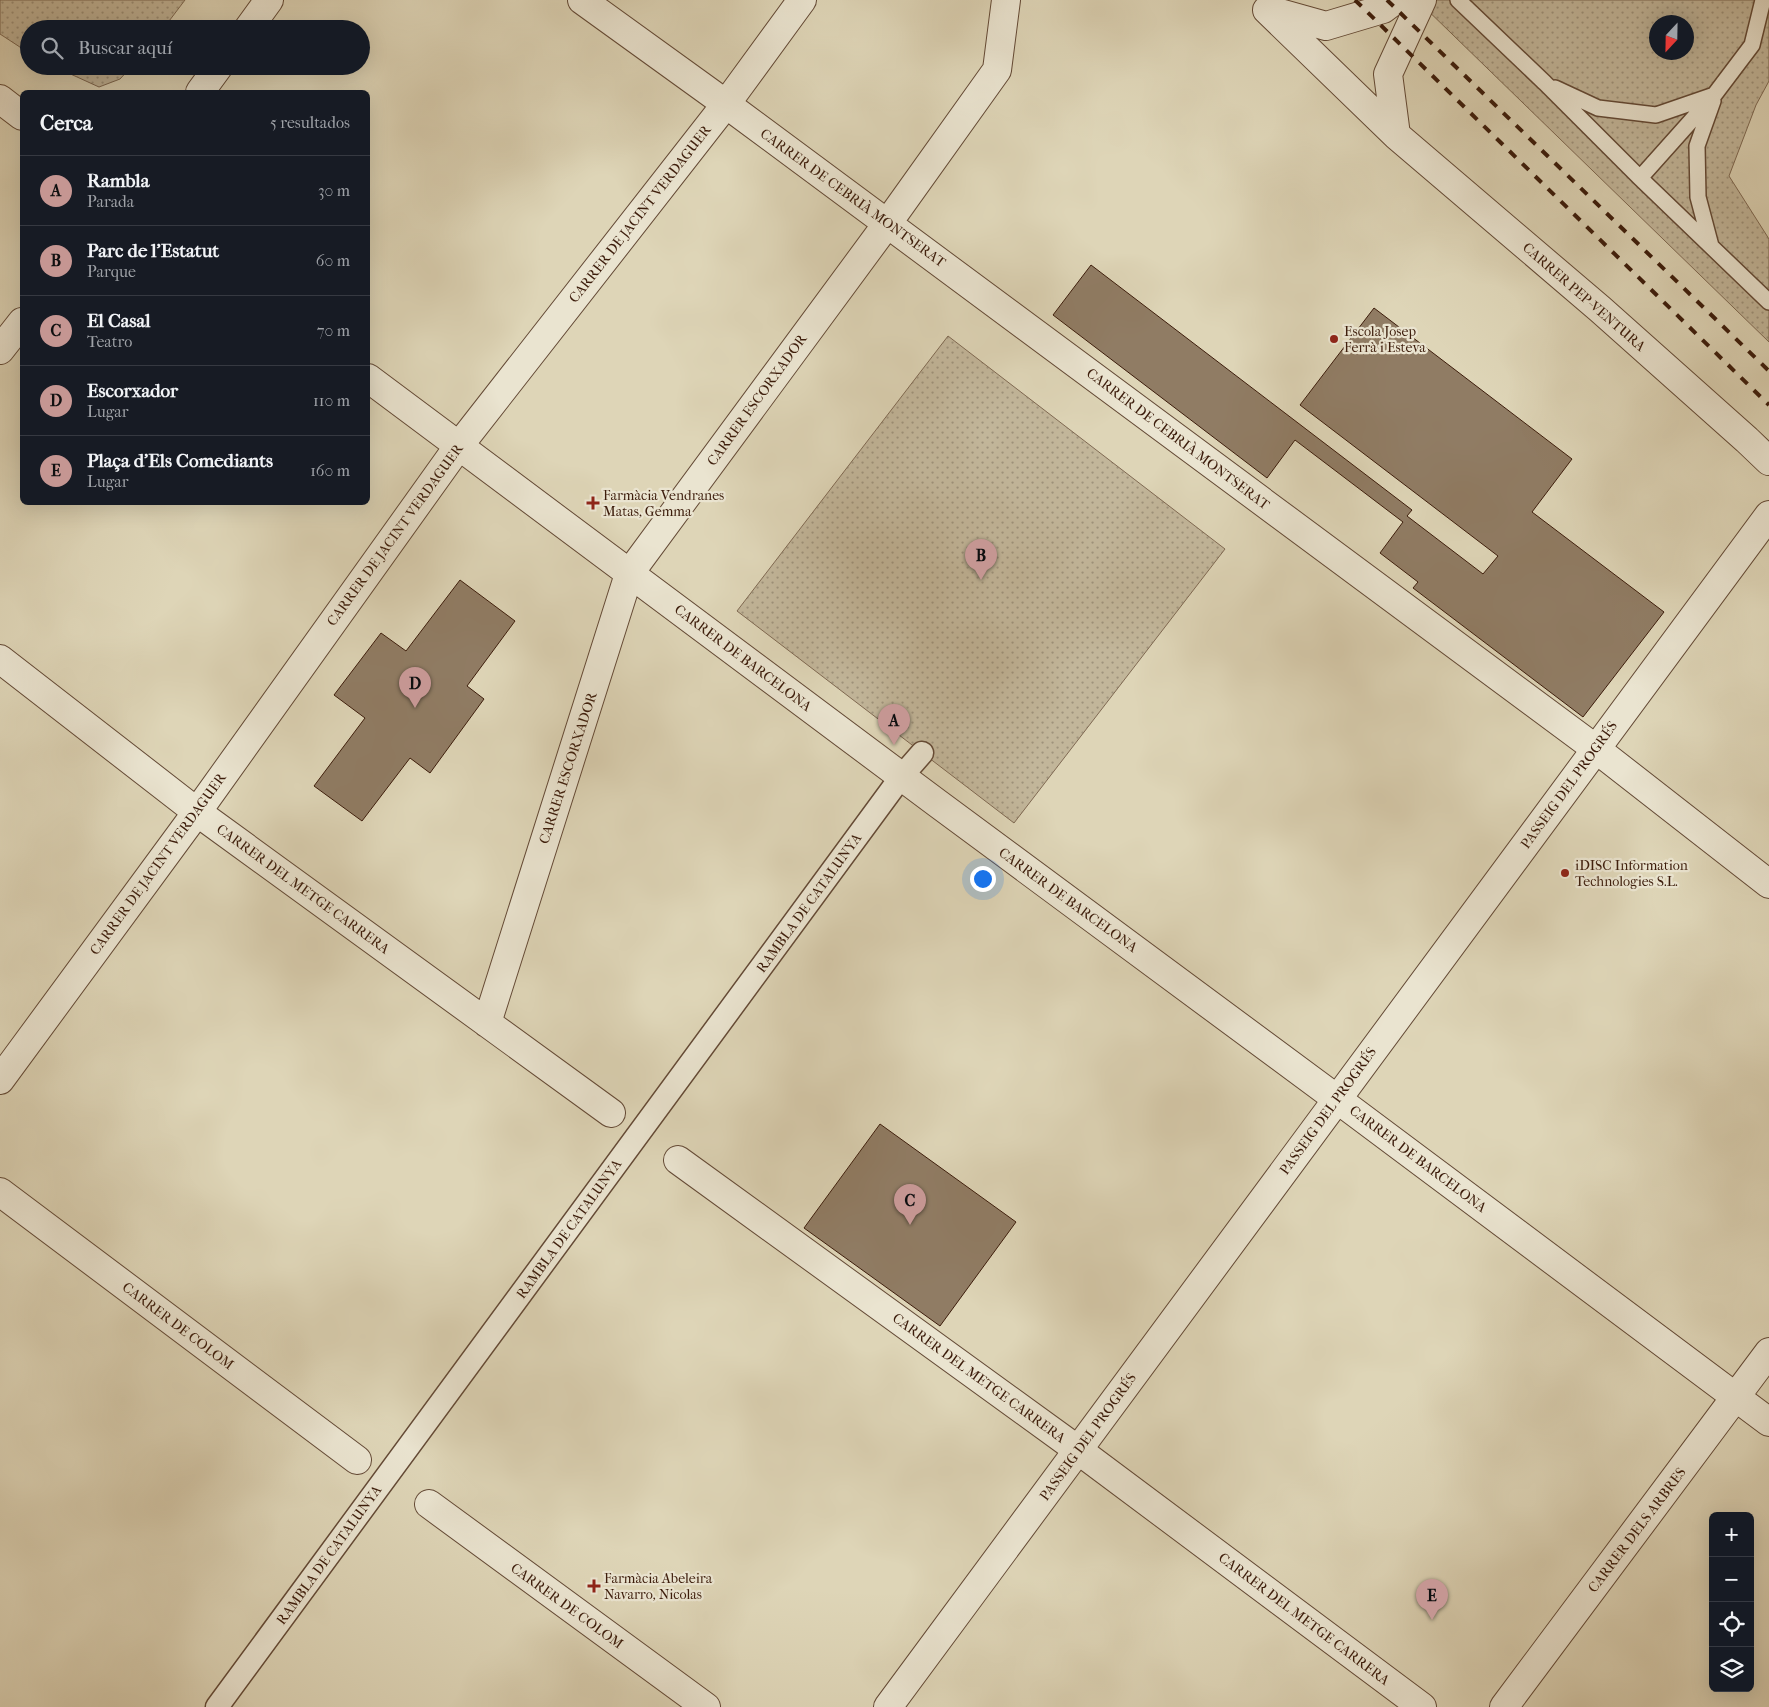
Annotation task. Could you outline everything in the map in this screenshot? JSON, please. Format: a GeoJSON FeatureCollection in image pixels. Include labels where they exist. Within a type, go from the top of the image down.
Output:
{"type":"FeatureCollection","features":[{"type":"Feature","properties":{"kind":"street"},"geometry":{"type":"LineString","coordinates":[[255,20],[269,0]]}},
{"type":"Feature","properties":{"kind":"street","name":"CARRER DE CEBRIÀ MONTSERAT"},"geometry":{"type":"LineString","coordinates":[[582,0],[726,104],[1596,749],[1769,884]]}},
{"type":"Feature","properties":{"kind":"street","name":"CARRER DE JACINT VERDAGUER"},"geometry":{"type":"LineString","coordinates":[[0,1080],[197,812],[458,447],[726,104],[802,0]]}},
{"type":"Feature","properties":{"kind":"street","name":"CARRER ESCORXADOR"},"geometry":{"type":"LineString","coordinates":[[486,1023],[629,574],[887,224],[997,70],[1006,0]]}},
{"type":"Feature","properties":{"kind":"street"},"geometry":{"type":"LineString","coordinates":[[1264,5],[1326,26],[1383,9],[1395,0]]}},
{"type":"Feature","properties":{"kind":"street"},"geometry":{"type":"LineString","coordinates":[[1396,135],[1388,74],[1422,0]]}},
{"type":"Feature","properties":{"kind":"street","name":"CARRER PEP-VENTURA"},"geometry":{"type":"LineString","coordinates":[[1264,5],[1396,135],[1607,316],[1769,461]]}},
{"type":"Feature","properties":{"kind":"street"},"geometry":{"type":"LineString","coordinates":[[202,90],[213,75]]}},
{"type":"Feature","properties":{"kind":"street"},"geometry":{"type":"LineString","coordinates":[[0,99],[20,114]]}},
{"type":"Feature","properties":{"kind":"street"},"geometry":{"type":"LineString","coordinates":[[0,350],[20,325]]}},
{"type":"Feature","properties":{"kind":"street","name":"CARRER DE BARCELONA"},"geometry":{"type":"LineString","coordinates":[[370,380],[458,447],[1769,1422]]}},
{"type":"Feature","properties":{"kind":"street","name":"PASSEIG DEL PROGRÉS"},"geometry":{"type":"LineString","coordinates":[[888,1707],[1769,515]]}},
{"type":"Feature","properties":{"kind":"street","name":"CARRER DEL METGE CARRERA"},"geometry":{"type":"LineString","coordinates":[[0,658],[197,812],[611,1113]]}},
{"type":"Feature","properties":{"kind":"street","name":"RAMBLA DE CATALUNYA"},"geometry":{"type":"LineString","coordinates":[[218,1707],[901,777],[922,753]]}},
{"type":"Feature","properties":{"kind":"street","name":"CARRER DEL METGE CARRERA"},"geometry":{"type":"LineString","coordinates":[[678,1160],[1078,1450],[1422,1707]]}},
{"type":"Feature","properties":{"kind":"street","name":"CARRER DE COLOM"},"geometry":{"type":"LineString","coordinates":[[0,1192],[357,1460]]}},
{"type":"Feature","properties":{"kind":"street","name":"CARRER DELS ARBRES"},"geometry":{"type":"LineString","coordinates":[[1504,1707],[1769,1352]]}},
{"type":"Feature","properties":{"kind":"street","name":"CARRER DE COLOM"},"geometry":{"type":"LineString","coordinates":[[429,1504],[706,1707]]}},
{"type":"Feature","properties":{"kind":"lane"},"geometry":{"type":"LineString","coordinates":[[1640,178],[1715,94],[1752,45],[1763,0]]}},
{"type":"Feature","properties":{"kind":"lane"},"geometry":{"type":"LineString","coordinates":[[1461,4],[1545,83],[1640,178],[1769,302]]}},
{"type":"Feature","properties":{"kind":"lane"},"geometry":{"type":"LineString","coordinates":[[1545,83],[1598,108],[1656,115],[1715,94]]}},
{"type":"Feature","properties":{"kind":"lane"},"geometry":{"type":"LineString","coordinates":[[1711,246],[1698,197],[1697,146],[1715,94]]}},
{"type":"Feature","properties":{"kind":"shaded area"},"geometry":{"type":"Polygon","coordinates":[[[0,0],[185,0],[170,20],[20,20],[20,47],[0,34],[0,0]]]}},
{"type":"Feature","properties":{"kind":"shaded area"},"geometry":{"type":"Polygon","coordinates":[[[1417,0],[1769,0],[1769,81],[1756,105],[1729,176],[1769,239],[1769,342],[1417,0]]]}},
{"type":"Feature","properties":{"kind":"shaded area"},"geometry":{"type":"Polygon","coordinates":[[[73,75],[124,75],[120,79],[99,87],[73,75]]]}},
{"type":"Feature","properties":{"kind":"shaded area"},"geometry":{"type":"Polygon","coordinates":[[[948,336],[1225,549],[1014,823],[737,611],[948,336]]]}},
{"type":"Feature","properties":{"kind":"building"},"geometry":{"type":"Polygon","coordinates":[[[1091,265],[1412,510],[1407,516],[1483,574],[1498,556],[1300,405],[1374,308],[1572,459],[1532,512],[1664,612],[1583,717],[1413,588],[1418,582],[1380,553],[1403,522],[1295,440],[1267,478],[1053,315],[1091,265]]]}},
{"type":"Feature","properties":{"kind":"building"},"geometry":{"type":"Polygon","coordinates":[[[460,580],[515,621],[467,686],[484,699],[430,773],[410,758],[362,821],[314,786],[365,718],[334,695],[381,633],[406,651],[460,580]]]}},
{"type":"Feature","properties":{"kind":"building"},"geometry":{"type":"Polygon","coordinates":[[[880,1124],[1016,1222],[940,1326],[804,1228],[880,1124]]]}},
{"type":"Feature","properties":{"kind":"railway"},"geometry":{"type":"LineString","coordinates":[[1355,0],[1769,405]]}},
{"type":"Feature","properties":{"kind":"railway"},"geometry":{"type":"LineString","coordinates":[[1387,0],[1769,371]]}},
{"type":"Feature","properties":{"kind":"place","name":"Escola Josep Ferrà i Esteva"},"geometry":{"type":"Point","coordinates":[1334,339]}},
{"type":"Feature","properties":{"kind":"place","name":"Farmàcia Vendranes Matas, Gemma"},"geometry":{"type":"Point","coordinates":[593,503]}},
{"type":"Feature","properties":{"kind":"place","name":"Parc de l'Estatut"},"geometry":{"type":"Point","coordinates":[981,580]}},
{"type":"Feature","properties":{"kind":"place","name":"Escorxador"},"geometry":{"type":"Point","coordinates":[415,708]}},
{"type":"Feature","properties":{"kind":"place","name":"Rambla"},"geometry":{"type":"Point","coordinates":[894,745]}},
{"type":"Feature","properties":{"kind":"place","name":"iDISC Information Technologies S.L."},"geometry":{"type":"Point","coordinates":[1565,873]}},
{"type":"Feature","properties":{"kind":"place","name":"El Casal"},"geometry":{"type":"Point","coordinates":[910,1225]}},
{"type":"Feature","properties":{"kind":"place","name":"Farmàcia Abeleira Navarro, Nicolas"},"geometry":{"type":"Point","coordinates":[594,1586]}},
{"type":"Feature","properties":{"kind":"place","name":"Plaça d'Els Comediants"},"geometry":{"type":"Point","coordinates":[1432,1620]}}]}
